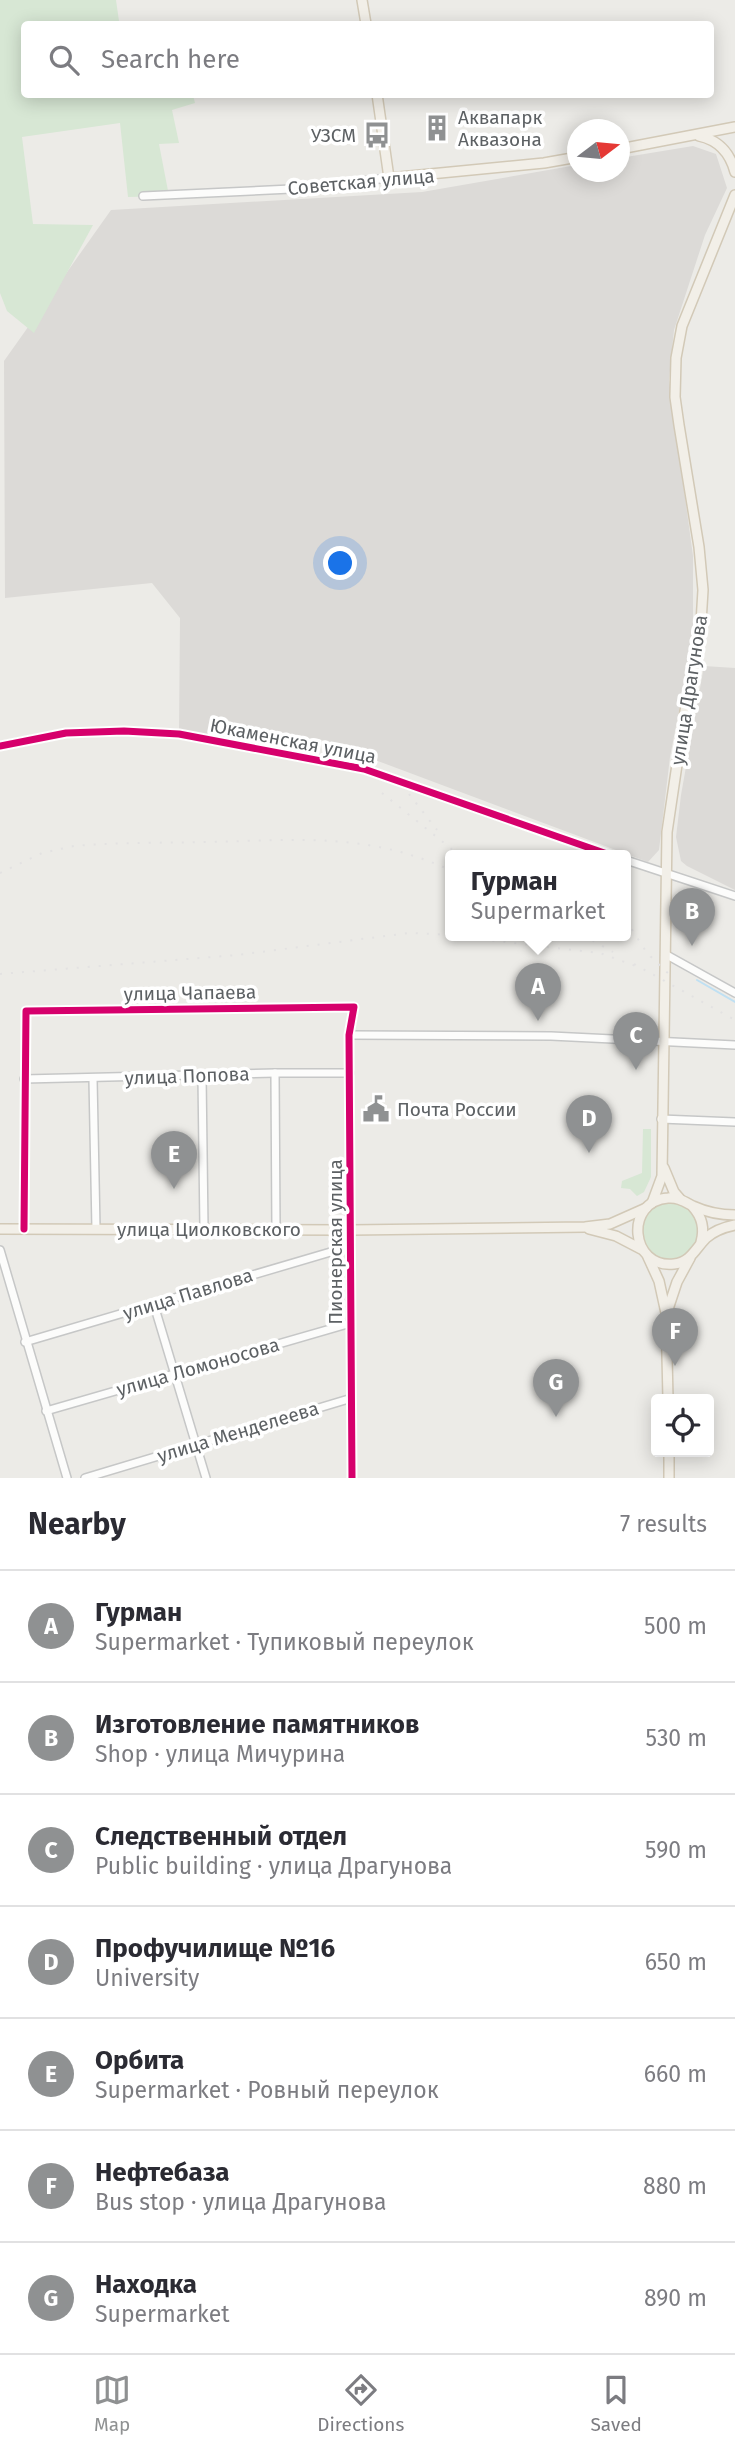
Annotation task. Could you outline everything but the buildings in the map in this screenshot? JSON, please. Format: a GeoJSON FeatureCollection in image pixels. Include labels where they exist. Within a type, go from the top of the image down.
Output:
{"type":"FeatureCollection","features":[{"type":"Feature","properties":{"kind":"main road"},"geometry":{"type":"LineString","coordinates":[[362,0],[366,21]]}},
{"type":"Feature","properties":{"kind":"main road"},"geometry":{"type":"LineString","coordinates":[[377,98],[389,178]]}},
{"type":"Feature","properties":{"kind":"main road"},"geometry":{"type":"LineString","coordinates":[[630,147],[735,127]]}},
{"type":"Feature","properties":{"kind":"main road"},"geometry":{"type":"LineString","coordinates":[[694,135],[707,137],[718,143],[726,152],[735,172]]}},
{"type":"Feature","properties":{"kind":"main road","name":"Советская улица"},"geometry":{"type":"LineString","coordinates":[[389,178],[530,165],[567,159]]}},
{"type":"Feature","properties":{"kind":"main road","name":"улица Драгунова"},"geometry":{"type":"LineString","coordinates":[[649,1205],[662,1176],[667,832],[685,711],[700,639],[703,590],[699,547],[679,425],[676,358],[682,326],[735,195]]}},
{"type":"Feature","properties":{"kind":"main road","name":"улица Драгунова"},"geometry":{"type":"LineString","coordinates":[[662,1156],[669,1183],[681,1200]]}},
{"type":"Feature","properties":{"kind":"main road"},"geometry":{"type":"LineString","coordinates":[[668,1394],[666,1313],[661,1288],[639,1243],[636,1227],[649,1205],[668,1198],[720,1214],[735,1215]]}},
{"type":"Feature","properties":{"kind":"main road","name":"улица Циолковского"},"geometry":{"type":"LineString","coordinates":[[0,1229],[351,1230],[585,1227],[610,1224],[649,1205]]}},
{"type":"Feature","properties":{"kind":"main road"},"geometry":{"type":"LineString","coordinates":[[691,1206],[702,1220],[700,1245]]}},
{"type":"Feature","properties":{"kind":"main road"},"geometry":{"type":"LineString","coordinates":[[666,1313],[677,1282],[700,1245],[713,1233],[735,1225]]}},
{"type":"Feature","properties":{"kind":"main road","name":"улица Циолковского"},"geometry":{"type":"LineString","coordinates":[[585,1227],[616,1236],[645,1253]]}},
{"type":"Feature","properties":{"kind":"main road"},"geometry":{"type":"LineString","coordinates":[[645,1253],[666,1264],[679,1263],[690,1258]]}},
{"type":"Feature","properties":{"kind":"main road"},"geometry":{"type":"LineString","coordinates":[[669,1457],[669,1478]]}},
{"type":"Feature","properties":{"kind":"street","name":"Советская улица"},"geometry":{"type":"LineString","coordinates":[[143,196],[291,189],[389,178]]}},
{"type":"Feature","properties":{"kind":"street","name":"Юкаменская улица"},"geometry":{"type":"LineString","coordinates":[[0,746],[66,733],[124,731],[178,734],[378,773],[596,850]]}},
{"type":"Feature","properties":{"kind":"street"},"geometry":{"type":"LineString","coordinates":[[631,862],[735,896]]}},
{"type":"Feature","properties":{"kind":"street"},"geometry":{"type":"LineString","coordinates":[[665,954],[735,993]]}},
{"type":"Feature","properties":{"kind":"street","name":"улица Чапаева"},"geometry":{"type":"LineString","coordinates":[[24,1079],[26,1011],[354,1007]]}},
{"type":"Feature","properties":{"kind":"street","name":"Пионерская улица"},"geometry":{"type":"LineString","coordinates":[[352,1478],[349,1035],[354,1007]]}},
{"type":"Feature","properties":{"kind":"street"},"geometry":{"type":"LineString","coordinates":[[349,1035],[551,1036],[735,1045]]}},
{"type":"Feature","properties":{"kind":"street"},"geometry":{"type":"LineString","coordinates":[[275,1073],[276,1230]]}},
{"type":"Feature","properties":{"kind":"street","name":"улица Попова"},"geometry":{"type":"LineString","coordinates":[[24,1079],[350,1073]]}},
{"type":"Feature","properties":{"kind":"street"},"geometry":{"type":"LineString","coordinates":[[202,1076],[204,1229]]}},
{"type":"Feature","properties":{"kind":"street"},"geometry":{"type":"LineString","coordinates":[[24,1079],[24,1229]]}},
{"type":"Feature","properties":{"kind":"street"},"geometry":{"type":"LineString","coordinates":[[93,1079],[96,1229]]}},
{"type":"Feature","properties":{"kind":"street"},"geometry":{"type":"LineString","coordinates":[[661,1119],[735,1122]]}},
{"type":"Feature","properties":{"kind":"street","name":"улица Павлова"},"geometry":{"type":"LineString","coordinates":[[25,1342],[351,1246]]}},
{"type":"Feature","properties":{"kind":"street"},"geometry":{"type":"LineString","coordinates":[[0,1250],[67,1478]]}},
{"type":"Feature","properties":{"kind":"street"},"geometry":{"type":"LineString","coordinates":[[154,1306],[206,1478]]}},
{"type":"Feature","properties":{"kind":"street","name":"улица Ломоносова"},"geometry":{"type":"LineString","coordinates":[[46,1411],[351,1323]]}},
{"type":"Feature","properties":{"kind":"street","name":"улица Менделеева"},"geometry":{"type":"LineString","coordinates":[[85,1478],[352,1398]]}},
{"type":"Feature","properties":{"kind":"shaded area"},"geometry":{"type":"Polygon","coordinates":[[[693,146],[716,154],[727,188],[705,235],[674,330],[669,380],[693,556],[693,639],[670,757],[659,850],[648,862],[631,856],[631,850],[616,850],[319,739],[179,734],[180,618],[152,583],[5,598],[4,361],[111,210],[422,192],[567,167],[567,182],[630,182],[630,156],[693,146]]]}},
{"type":"Feature","properties":{"kind":"shaded area"},"geometry":{"type":"Polygon","coordinates":[[[704,666],[735,668],[735,890],[681,861],[676,837],[704,666]]]}},
{"type":"Feature","properties":{"kind":"green space"},"geometry":{"type":"Polygon","coordinates":[[[0,0],[116,0],[119,21],[21,21],[21,98],[194,98],[195,103],[172,110],[179,143],[159,144],[169,196],[128,197],[120,123],[22,137],[33,224],[93,225],[34,333],[7,311],[0,293],[0,0]]]}},
{"type":"Feature","properties":{"kind":"green space"},"geometry":{"type":"Polygon","coordinates":[[[643,1129],[651,1129],[651,1177],[644,1192],[637,1196],[630,1189],[621,1188],[622,1181],[642,1173],[643,1129]]]}},
{"type":"Feature","properties":{"kind":"green space"},"geometry":{"type":"Polygon","coordinates":[[[670,1202],[681,1204],[694,1215],[699,1231],[697,1242],[686,1255],[670,1260],[659,1258],[646,1247],[641,1231],[643,1220],[654,1207],[670,1202]]]}},
{"type":"Feature","properties":{"kind":"waterway"},"geometry":{"type":"LineString","coordinates":[[697,980],[735,1002]]}},
{"type":"Feature","properties":{"kind":"railway"},"geometry":{"type":"LineString","coordinates":[[382,793],[453,850]]}},
{"type":"Feature","properties":{"kind":"railway"},"geometry":{"type":"LineString","coordinates":[[409,794],[437,830]]}},
{"type":"Feature","properties":{"kind":"railway"},"geometry":{"type":"LineString","coordinates":[[0,873],[42,853],[74,846],[302,840],[390,849],[445,868]]}},
{"type":"Feature","properties":{"kind":"railway"},"geometry":{"type":"LineString","coordinates":[[631,928],[647,953],[674,979]]}},
{"type":"Feature","properties":{"kind":"railway"},"geometry":{"type":"LineString","coordinates":[[0,974],[237,955],[409,933],[445,935]]}},
{"type":"Feature","properties":{"kind":"railway"},"geometry":{"type":"LineString","coordinates":[[496,941],[600,953],[641,968]]}},
{"type":"Feature","properties":{"kind":"railway"},"geometry":{"type":"LineString","coordinates":[[594,941],[613,952]]}},
{"type":"Feature","properties":{"kind":"railway"},"geometry":{"type":"LineString","coordinates":[[634,964],[735,1020]]}},
{"type":"Feature","properties":{"kind":"cycle path"},"geometry":{"type":"LineString","coordinates":[[0,746],[66,733],[124,731],[179,734],[364,769],[596,850]]}},
{"type":"Feature","properties":{"kind":"cycle path"},"geometry":{"type":"LineString","coordinates":[[24,1229],[26,1011],[354,1007],[349,1035],[352,1478]]}},
{"type":"Feature","properties":{"kind":"place","name":"Аквапарк Аквазона"},"geometry":{"type":"Point","coordinates":[437,128]}},
{"type":"Feature","properties":{"kind":"place","name":"УЗСМ"},"geometry":{"type":"Point","coordinates":[377,135]}},
{"type":"Feature","properties":{"kind":"place","name":"Изготовление памятников"},"geometry":{"type":"Point","coordinates":[692,946]}},
{"type":"Feature","properties":{"kind":"place","name":"Гурман"},"geometry":{"type":"Point","coordinates":[538,1021]}},
{"type":"Feature","properties":{"kind":"place","name":"Следственный отдел"},"geometry":{"type":"Point","coordinates":[636,1070]}},
{"type":"Feature","properties":{"kind":"place","name":"Почта России"},"geometry":{"type":"Point","coordinates":[376,1109]}},
{"type":"Feature","properties":{"kind":"place","name":"Профучилище №16"},"geometry":{"type":"Point","coordinates":[589,1153]}},
{"type":"Feature","properties":{"kind":"place","name":"Орбита"},"geometry":{"type":"Point","coordinates":[174,1189]}},
{"type":"Feature","properties":{"kind":"place","name":"Нефтебаза"},"geometry":{"type":"Point","coordinates":[675,1366]}},
{"type":"Feature","properties":{"kind":"place","name":"Находка"},"geometry":{"type":"Point","coordinates":[556,1417]}}]}
